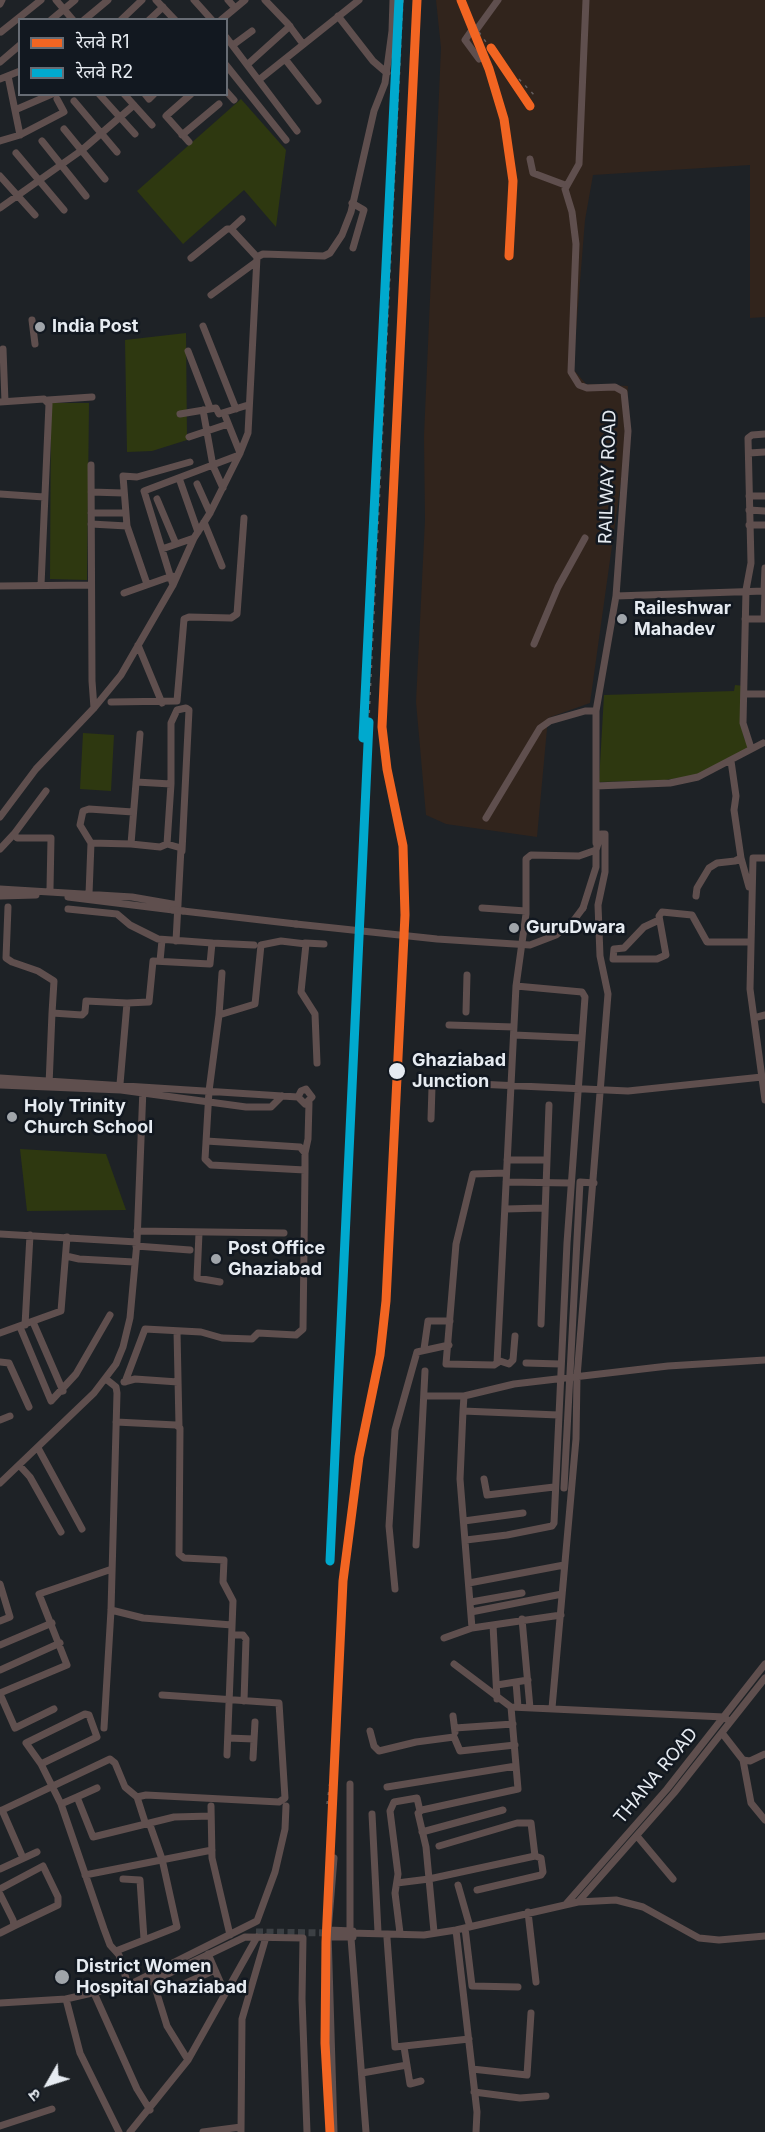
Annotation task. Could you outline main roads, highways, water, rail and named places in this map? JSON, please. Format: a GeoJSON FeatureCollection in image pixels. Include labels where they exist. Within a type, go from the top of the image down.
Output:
{"type":"FeatureCollection","features":[{"type":"Feature","properties":{"kind":"tunnel"},"geometry":{"type":"LineString","coordinates":[[256,1932],[332,1933]]}},
{"type":"Feature","properties":{"kind":"railway"},"geometry":{"type":"LineString","coordinates":[[368,740],[403,0]]}},
{"type":"Feature","properties":{"kind":"railway"},"geometry":{"type":"LineString","coordinates":[[461,0],[489,69],[504,119],[513,181],[509,256]]}},
{"type":"Feature","properties":{"kind":"railway"},"geometry":{"type":"LineString","coordinates":[[479,32],[530,106]]}},
{"type":"Feature","properties":{"kind":"railway"},"geometry":{"type":"LineString","coordinates":[[519,79],[536,97]]}},
{"type":"Feature","properties":{"kind":"railway"},"geometry":{"type":"LineString","coordinates":[[327,1804],[334,1751]]}},
{"type":"Feature","properties":{"kind":"rail line","name":"R2"},"geometry":{"type":"LineString","coordinates":[[363,738],[399,0]]}},
{"type":"Feature","properties":{"kind":"rail line","name":"R1"},"geometry":{"type":"LineString","coordinates":[[330,2132],[325,2043],[326,1942],[343,1581],[359,1457],[380,1355],[386,1301],[405,915],[403,846],[387,769],[382,727],[417,0]]}},
{"type":"Feature","properties":{"kind":"rail line","name":"R1"},"geometry":{"type":"LineString","coordinates":[[461,0],[489,69],[504,119],[513,181],[509,256]]}},
{"type":"Feature","properties":{"kind":"rail line","name":"R1"},"geometry":{"type":"LineString","coordinates":[[491,48],[530,106]]}},
{"type":"Feature","properties":{"kind":"rail line","name":"R2"},"geometry":{"type":"LineString","coordinates":[[330,1561],[369,722]]}},
{"type":"Feature","properties":{"kind":"place","name":"India Post"},"geometry":{"type":"Point","coordinates":[40,327]}},
{"type":"Feature","properties":{"kind":"place","name":"Raileshwar Mahadev"},"geometry":{"type":"Point","coordinates":[622,619]}},
{"type":"Feature","properties":{"kind":"place","name":"GuruDwara"},"geometry":{"type":"Point","coordinates":[514,928]}},
{"type":"Feature","properties":{"kind":"place","name":"Ghaziabad Junction"},"geometry":{"type":"Point","coordinates":[397,1071]}},
{"type":"Feature","properties":{"kind":"place","name":"Holy Trinity Church School"},"geometry":{"type":"Point","coordinates":[12,1117]}},
{"type":"Feature","properties":{"kind":"place","name":"Post Office Ghaziabad"},"geometry":{"type":"Point","coordinates":[216,1259]}},
{"type":"Feature","properties":{"kind":"place","name":"District Women Hospital Ghaziabad"},"geometry":{"type":"Point","coordinates":[62,1977]}}]}
